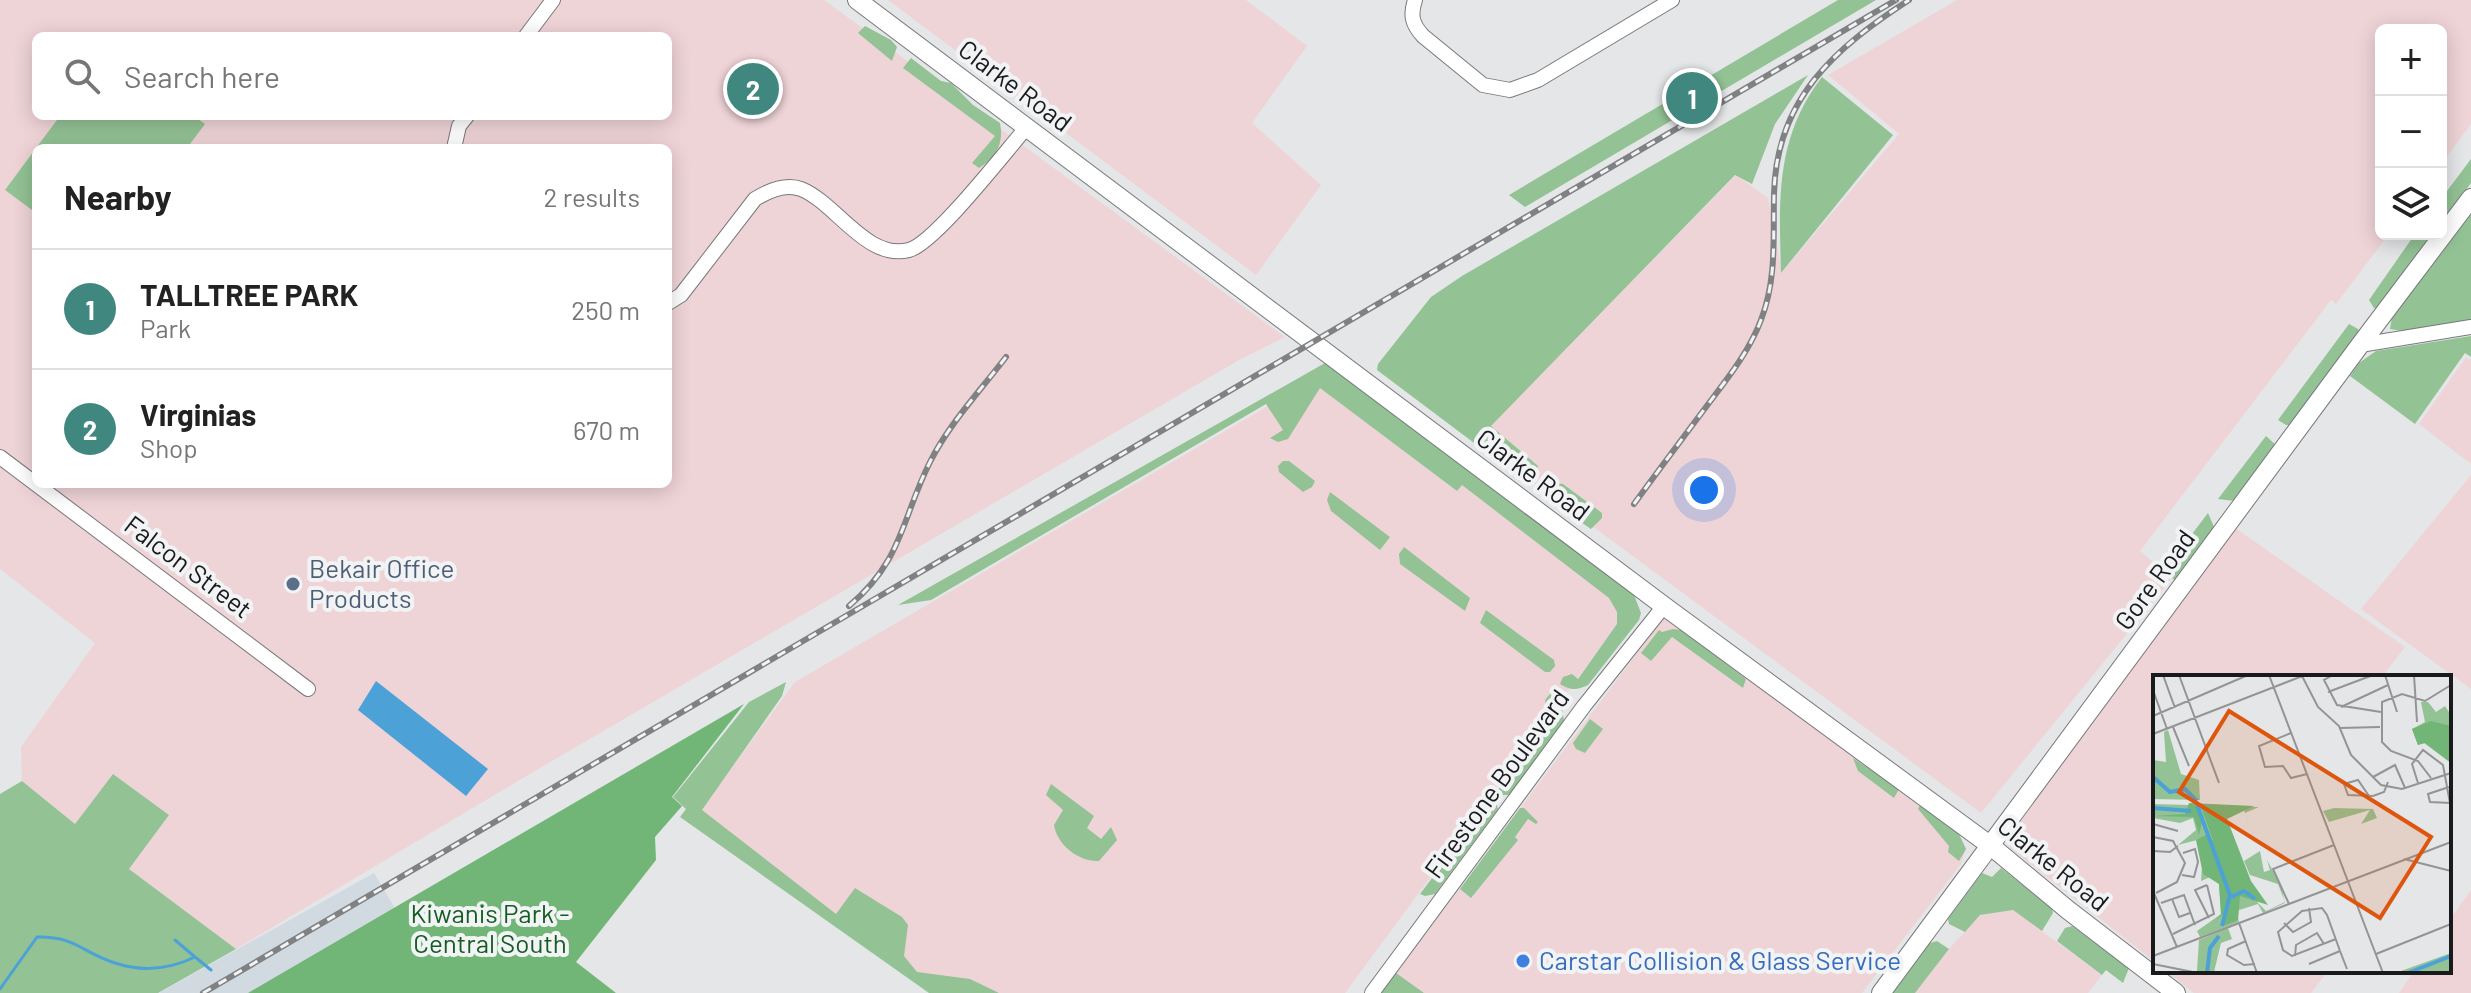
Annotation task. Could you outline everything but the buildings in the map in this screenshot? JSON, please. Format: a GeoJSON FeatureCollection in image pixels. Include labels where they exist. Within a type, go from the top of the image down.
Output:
{"type":"FeatureCollection","features":[{"type":"Feature","properties":{"kind":"main road","name":"Clarke Road"},"geometry":{"type":"LineString","coordinates":[[857,0],[1664,606],[1991,846],[2176,993]]}},
{"type":"Feature","properties":{"kind":"main road","name":"Gore Road"},"geometry":{"type":"LineString","coordinates":[[1881,993],[2471,198]]}},
{"type":"Feature","properties":{"kind":"street"},"geometry":{"type":"LineString","coordinates":[[529,32],[553,0]]}},
{"type":"Feature","properties":{"kind":"street"},"geometry":{"type":"LineString","coordinates":[[1415,0],[1411,12],[1414,27],[1423,36],[1483,85],[1510,90],[1538,80],[1672,0]]}},
{"type":"Feature","properties":{"kind":"street"},"geometry":{"type":"LineString","coordinates":[[455,144],[459,126],[464,120]]}},
{"type":"Feature","properties":{"kind":"street"},"geometry":{"type":"LineString","coordinates":[[672,301],[681,295],[755,199],[771,189],[800,189],[882,250],[909,250],[932,236],[1027,127]]}},
{"type":"Feature","properties":{"kind":"street"},"geometry":{"type":"LineString","coordinates":[[2360,345],[2471,327]]}},
{"type":"Feature","properties":{"kind":"street","name":"Falcon Street"},"geometry":{"type":"LineString","coordinates":[[0,457],[32,481]]}},
{"type":"Feature","properties":{"kind":"street","name":"Falcon Street"},"geometry":{"type":"LineString","coordinates":[[41,488],[308,689]]}},
{"type":"Feature","properties":{"kind":"street","name":"Firestone Boulevard"},"geometry":{"type":"LineString","coordinates":[[1372,993],[1584,706],[1664,606]]}},
{"type":"Feature","properties":{"kind":"shaded area"},"geometry":{"type":"Polygon","coordinates":[[[0,0],[824,0],[1285,337],[1239,360],[236,949],[129,869],[169,815],[113,774],[75,824],[22,781],[21,747],[95,643],[0,569],[0,0]]]}},
{"type":"Feature","properties":{"kind":"shaded area"},"geometry":{"type":"Polygon","coordinates":[[[888,0],[1246,0],[1307,46],[1252,123],[1321,185],[1256,275],[888,0]]]}},
{"type":"Feature","properties":{"kind":"shaded area"},"geometry":{"type":"Polygon","coordinates":[[[1957,0],[2471,0],[2471,124],[2447,156],[2447,24],[2375,24],[2375,240],[2384,240],[2336,304],[2331,300],[2140,551],[2172,578],[1981,813],[1527,478],[1490,426],[1736,175],[1768,198],[1782,272],[1899,134],[1828,75],[1957,0]]]}},
{"type":"Feature","properties":{"kind":"shaded area"},"geometry":{"type":"Polygon","coordinates":[[[2466,357],[2471,360],[2471,464],[2419,424],[2466,357]]]}},
{"type":"Feature","properties":{"kind":"shaded area"},"geometry":{"type":"Polygon","coordinates":[[[1311,381],[1457,491],[1461,484],[1628,610],[1345,993],[936,993],[697,815],[795,682],[1311,381]]]}},
{"type":"Feature","properties":{"kind":"shaded area"},"geometry":{"type":"Polygon","coordinates":[[[2471,475],[2471,689],[2361,609],[2471,475]]]}},
{"type":"Feature","properties":{"kind":"shaded area"},"geometry":{"type":"Polygon","coordinates":[[[2234,527],[2405,647],[2384,675],[2153,675],[2153,960],[2009,847],[2007,834],[2234,527]]]}},
{"type":"Feature","properties":{"kind":"shaded area"},"geometry":{"type":"Polygon","coordinates":[[[1665,616],[1957,834],[1966,849],[1961,864],[1862,993],[1381,993],[1665,616]]]}},
{"type":"Feature","properties":{"kind":"shaded area"},"geometry":{"type":"Polygon","coordinates":[[[374,873],[396,910],[307,993],[159,993],[374,873]]]}},
{"type":"Feature","properties":{"kind":"shaded area"},"geometry":{"type":"Polygon","coordinates":[[[2471,890],[2471,993],[2399,993],[2413,973],[2451,973],[2451,918],[2471,890]]]}},
{"type":"Feature","properties":{"kind":"shaded area"},"geometry":{"type":"Polygon","coordinates":[[[2013,910],[2102,975],[2088,993],[1915,993],[1980,915],[2013,910]]]}},
{"type":"Feature","properties":{"kind":"shaded area"},"geometry":{"type":"Polygon","coordinates":[[[2169,973],[2326,973],[2311,993],[2194,993],[2169,973]]]}},
{"type":"Feature","properties":{"kind":"green space"},"geometry":{"type":"Polygon","coordinates":[[[1838,0],[1876,0],[1525,207],[1509,195],[1838,0]]]}},
{"type":"Feature","properties":{"kind":"green space"},"geometry":{"type":"Polygon","coordinates":[[[865,26],[891,40],[897,47],[892,61],[858,33],[865,26]]]}},
{"type":"Feature","properties":{"kind":"green space"},"geometry":{"type":"Polygon","coordinates":[[[911,58],[941,81],[951,83],[973,105],[1000,123],[998,149],[979,168],[972,163],[995,136],[903,68],[911,58]]]}},
{"type":"Feature","properties":{"kind":"green space"},"geometry":{"type":"Polygon","coordinates":[[[1808,75],[1775,124],[1752,184],[1735,175],[1491,426],[1538,466],[1536,472],[1522,479],[1377,370],[1378,364],[1431,297],[1808,75]]]}},
{"type":"Feature","properties":{"kind":"green space"},"geometry":{"type":"Polygon","coordinates":[[[1822,77],[1893,135],[1781,273],[1783,170],[1795,123],[1822,77]]]}},
{"type":"Feature","properties":{"kind":"green space"},"geometry":{"type":"Polygon","coordinates":[[[57,120],[200,120],[205,124],[190,144],[39,144],[57,120]]]}},
{"type":"Feature","properties":{"kind":"green space"},"geometry":{"type":"Polygon","coordinates":[[[32,153],[32,210],[5,190],[32,153]]]}},
{"type":"Feature","properties":{"kind":"green space"},"geometry":{"type":"Polygon","coordinates":[[[2471,159],[2471,183],[2447,216],[2447,191],[2471,159]]]}},
{"type":"Feature","properties":{"kind":"green space"},"geometry":{"type":"Polygon","coordinates":[[[2471,213],[2471,320],[2402,331],[2390,329],[2392,317],[2471,213]]]}},
{"type":"Feature","properties":{"kind":"green space"},"geometry":{"type":"Polygon","coordinates":[[[2411,240],[2428,240],[2377,308],[2369,300],[2411,240]]]}},
{"type":"Feature","properties":{"kind":"green space"},"geometry":{"type":"Polygon","coordinates":[[[2349,324],[2360,333],[2291,425],[2278,420],[2349,324]]]}},
{"type":"Feature","properties":{"kind":"green space"},"geometry":{"type":"Polygon","coordinates":[[[2471,336],[2471,357],[2465,353],[2415,424],[2350,376],[2359,363],[2376,351],[2471,336]]]}},
{"type":"Feature","properties":{"kind":"green space"},"geometry":{"type":"Polygon","coordinates":[[[1325,363],[1634,595],[1641,613],[1639,620],[1588,685],[1574,689],[1560,684],[1563,677],[1572,674],[1578,679],[1617,624],[1617,612],[1609,598],[1462,485],[1457,491],[1320,388],[1288,439],[1278,442],[1270,438],[1283,430],[1266,404],[931,600],[898,605],[1325,363]]]}},
{"type":"Feature","properties":{"kind":"green space"},"geometry":{"type":"Polygon","coordinates":[[[2266,436],[2276,445],[2235,501],[2218,499],[2266,436]]]}},
{"type":"Feature","properties":{"kind":"green space"},"geometry":{"type":"Polygon","coordinates":[[[1283,461],[1289,461],[1315,481],[1312,487],[1303,492],[1279,472],[1278,466],[1283,461]]]}},
{"type":"Feature","properties":{"kind":"green space"},"geometry":{"type":"Polygon","coordinates":[[[1556,483],[1563,484],[1602,513],[1602,518],[1591,529],[1553,503],[1550,495],[1556,483]]]}},
{"type":"Feature","properties":{"kind":"green space"},"geometry":{"type":"Polygon","coordinates":[[[1330,492],[1390,537],[1380,550],[1331,511],[1327,500],[1330,492]]]}},
{"type":"Feature","properties":{"kind":"green space"},"geometry":{"type":"Polygon","coordinates":[[[2208,513],[2215,529],[2175,580],[2163,572],[2208,513]]]}},
{"type":"Feature","properties":{"kind":"green space"},"geometry":{"type":"Polygon","coordinates":[[[1404,547],[1470,598],[1465,611],[1400,564],[1399,554],[1404,547]]]}},
{"type":"Feature","properties":{"kind":"green space"},"geometry":{"type":"Polygon","coordinates":[[[1486,610],[1554,660],[1555,666],[1550,672],[1545,672],[1480,623],[1486,610]]]}},
{"type":"Feature","properties":{"kind":"green space"},"geometry":{"type":"Polygon","coordinates":[[[1659,630],[1682,630],[1746,679],[1743,688],[1672,637],[1651,661],[1641,653],[1659,630]]]}},
{"type":"Feature","properties":{"kind":"green space"},"geometry":{"type":"Polygon","coordinates":[[[786,682],[782,696],[702,810],[836,914],[855,888],[902,917],[908,925],[904,956],[917,972],[970,979],[999,993],[929,993],[680,817],[686,809],[673,797],[749,702],[786,682]]]}},
{"type":"Feature","properties":{"kind":"green space"},"geometry":{"type":"Polygon","coordinates":[[[1550,694],[1561,702],[1564,721],[1509,795],[1502,795],[1497,791],[1550,718],[1545,700],[1550,694]]]}},
{"type":"Feature","properties":{"kind":"green space","name":"Kiwanis Park - Central South"},"geometry":{"type":"Polygon","coordinates":[[[744,704],[672,797],[682,806],[655,837],[656,860],[576,962],[616,993],[248,993],[744,704]]]}},
{"type":"Feature","properties":{"kind":"green space"},"geometry":{"type":"Polygon","coordinates":[[[1590,719],[1603,729],[1585,753],[1576,749],[1573,743],[1590,719]]]}},
{"type":"Feature","properties":{"kind":"green space"},"geometry":{"type":"Polygon","coordinates":[[[1853,758],[1899,789],[1894,798],[1858,771],[1853,758]]]}},
{"type":"Feature","properties":{"kind":"green space"},"geometry":{"type":"Polygon","coordinates":[[[113,774],[169,815],[129,869],[236,949],[158,993],[0,993],[0,794],[22,781],[75,824],[113,774]]]}},
{"type":"Feature","properties":{"kind":"green space"},"geometry":{"type":"Polygon","coordinates":[[[1051,784],[1094,816],[1087,828],[1101,839],[1111,827],[1117,840],[1099,861],[1084,859],[1070,851],[1059,839],[1054,825],[1063,810],[1046,795],[1051,784]]]}},
{"type":"Feature","properties":{"kind":"green space"},"geometry":{"type":"Polygon","coordinates":[[[1491,800],[1495,800],[1498,809],[1435,894],[1420,894],[1491,800]]]}},
{"type":"Feature","properties":{"kind":"green space"},"geometry":{"type":"Polygon","coordinates":[[[1920,805],[1959,834],[1966,849],[1959,861],[1948,852],[1949,846],[1918,809],[1920,805]]]}},
{"type":"Feature","properties":{"kind":"green space"},"geometry":{"type":"Polygon","coordinates":[[[1520,808],[1524,808],[1538,822],[1536,824],[1528,819],[1515,837],[1518,840],[1471,898],[1460,889],[1520,808]]]}},
{"type":"Feature","properties":{"kind":"green space"},"geometry":{"type":"Polygon","coordinates":[[[2001,868],[2052,908],[2053,913],[2042,931],[2013,910],[1980,915],[1965,932],[1949,924],[1948,919],[1982,873],[1992,877],[2001,868]]]}},
{"type":"Feature","properties":{"kind":"green space"},"geometry":{"type":"Polygon","coordinates":[[[2072,926],[2129,968],[2123,983],[2106,970],[2102,975],[2057,941],[2065,928],[2072,926]]]}},
{"type":"Feature","properties":{"kind":"green space"},"geometry":{"type":"Polygon","coordinates":[[[1937,941],[1949,949],[1915,993],[1891,993],[1930,943],[1937,941]]]}},
{"type":"Feature","properties":{"kind":"green space"},"geometry":{"type":"Polygon","coordinates":[[[1396,973],[1424,993],[1381,993],[1396,973]]]}},
{"type":"Feature","properties":{"kind":"water"},"geometry":{"type":"Polygon","coordinates":[[[376,681],[488,769],[466,796],[358,710],[376,681]]]}},
{"type":"Feature","properties":{"kind":"waterway"},"geometry":{"type":"LineString","coordinates":[[0,989],[37,937],[61,939],[104,959],[135,968],[156,968],[195,957],[211,970]]}},
{"type":"Feature","properties":{"kind":"waterway"},"geometry":{"type":"LineString","coordinates":[[175,940],[195,957]]}},
{"type":"Feature","properties":{"kind":"railway"},"geometry":{"type":"LineString","coordinates":[[203,993],[1896,0]]}},
{"type":"Feature","properties":{"kind":"railway"},"geometry":{"type":"LineString","coordinates":[[1634,504],[1737,365],[1761,320],[1772,273],[1777,160],[1798,104],[1814,79],[1834,57],[1909,0]]}},
{"type":"Feature","properties":{"kind":"railway"},"geometry":{"type":"LineString","coordinates":[[849,606],[867,589],[891,556],[920,483],[946,434],[1006,357]]}},
{"type":"Feature","properties":{"kind":"place","name":"Virginias"},"geometry":{"type":"Point","coordinates":[753,89]}},
{"type":"Feature","properties":{"kind":"place","name":"TALLTREE PARK"},"geometry":{"type":"Point","coordinates":[1692,98]}},
{"type":"Feature","properties":{"kind":"place","name":"Bekair Office Products"},"geometry":{"type":"Point","coordinates":[293,584]}},
{"type":"Feature","properties":{"kind":"place","name":"Carstar Collision & Glass Service"},"geometry":{"type":"Point","coordinates":[1523,961]}}]}
